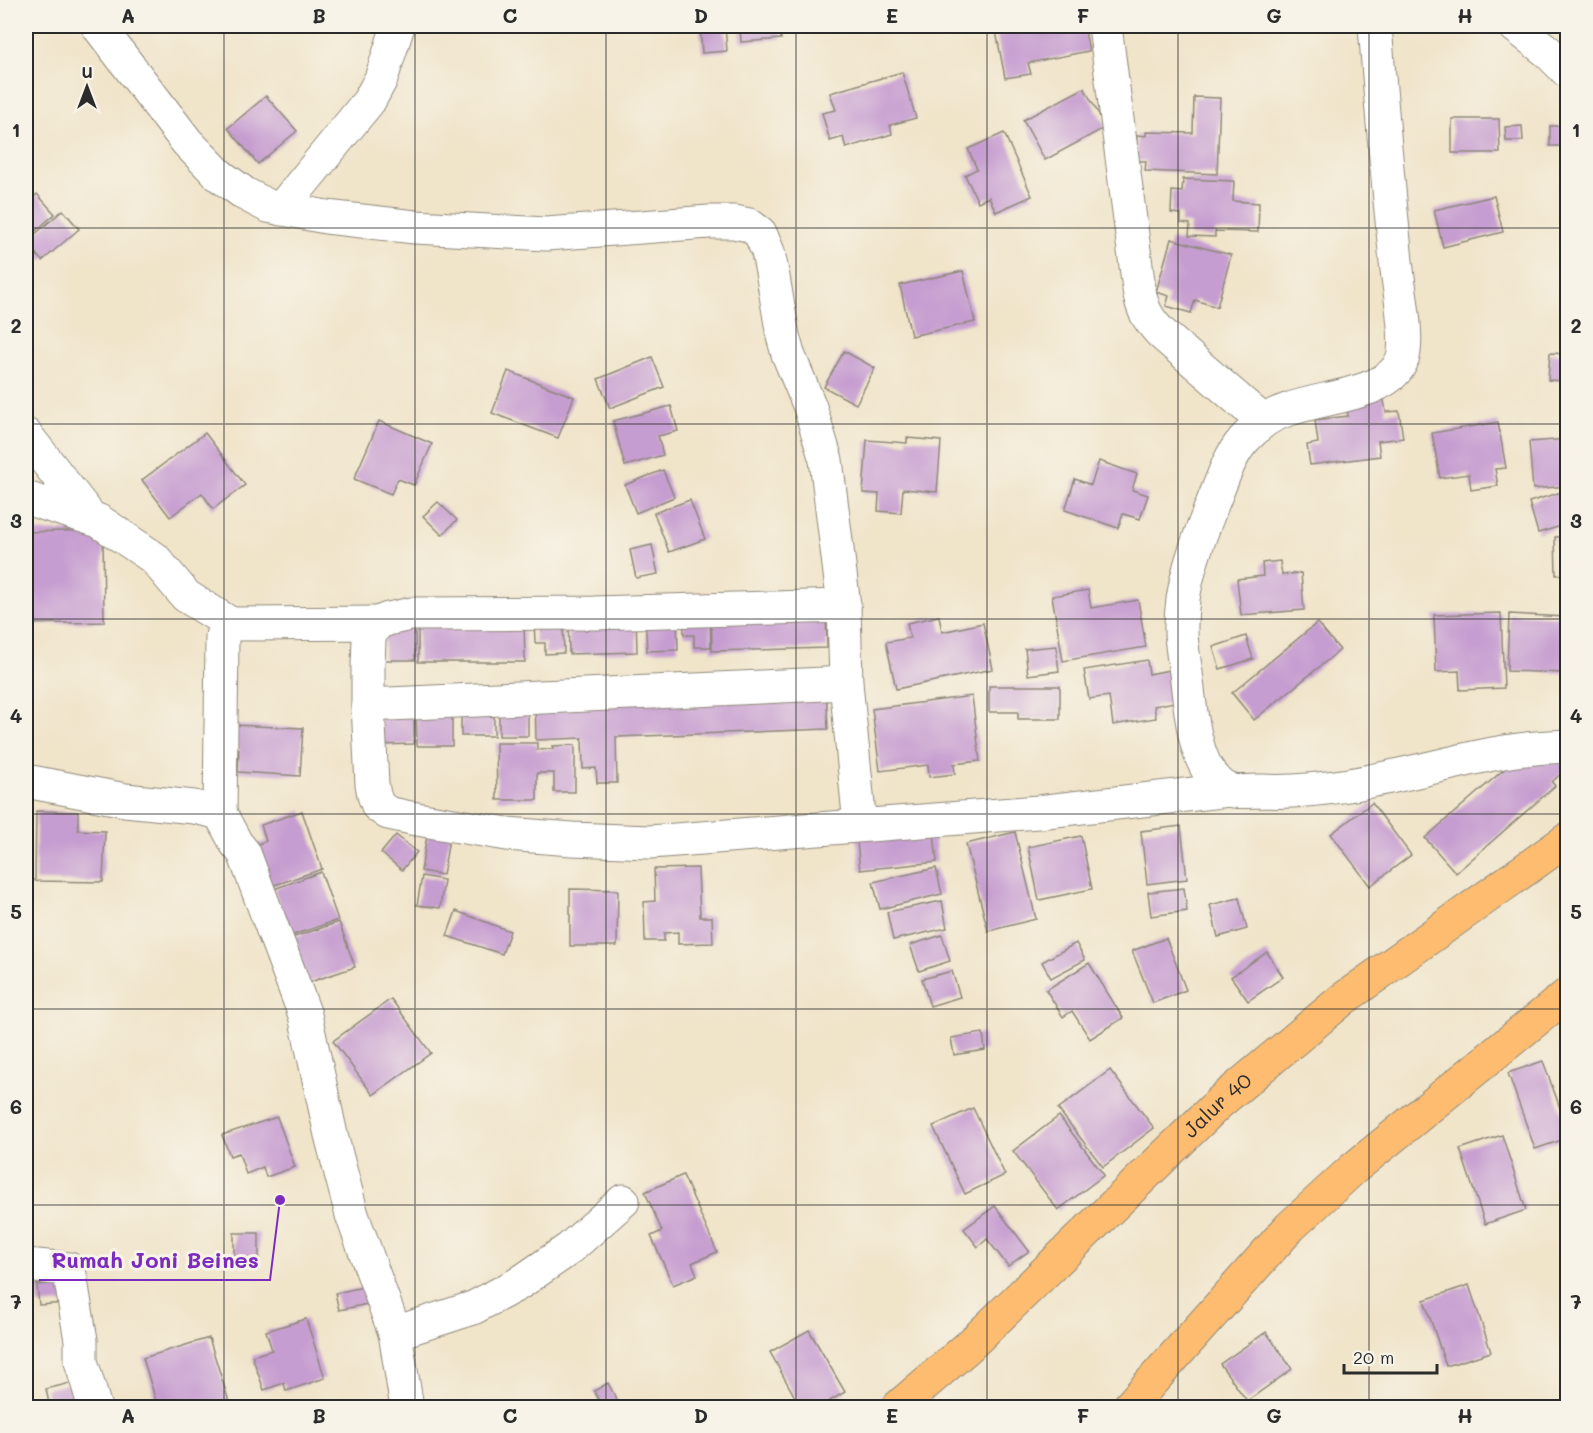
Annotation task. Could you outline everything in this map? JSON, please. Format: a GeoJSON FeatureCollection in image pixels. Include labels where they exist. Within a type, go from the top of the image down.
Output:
{"type":"FeatureCollection","features":[{"type":"Feature","properties":{"kind":"highway","name":"Jalur 40"},"geometry":{"type":"LineString","coordinates":[[897,1407],[968,1347],[1220,1101],[1343,999],[1568,839]]}},
{"type":"Feature","properties":{"kind":"highway"},"geometry":{"type":"LineString","coordinates":[[1128,1407],[1290,1227],[1353,1169],[1568,994]]}},
{"type":"Feature","properties":{"kind":"street"},"geometry":{"type":"LineString","coordinates":[[98,26],[187,142],[219,175],[245,194],[268,206],[326,217],[415,227],[546,234],[734,222],[749,225],[760,233],[768,252],[788,354],[820,434],[826,460],[844,606],[846,683],[860,825]]}},
{"type":"Feature","properties":{"kind":"street"},"geometry":{"type":"LineString","coordinates":[[281,209],[369,102],[381,79],[398,26]]}},
{"type":"Feature","properties":{"kind":"street"},"geometry":{"type":"LineString","coordinates":[[1105,26],[1142,307],[1150,321],[1161,333],[1263,421]]}},
{"type":"Feature","properties":{"kind":"street"},"geometry":{"type":"LineString","coordinates":[[1229,790],[1213,778],[1204,765],[1198,748],[1190,707],[1181,630],[1182,598],[1195,549],[1229,463],[1241,443],[1263,421],[1287,409],[1355,392],[1377,384],[1395,372],[1404,355],[1405,334],[1395,253],[1375,26]]}},
{"type":"Feature","properties":{"kind":"street"},"geometry":{"type":"LineString","coordinates":[[1526,29],[1568,72]]}},
{"type":"Feature","properties":{"kind":"street"},"geometry":{"type":"LineString","coordinates":[[26,435],[91,518]]}},
{"type":"Feature","properties":{"kind":"street"},"geometry":{"type":"LineString","coordinates":[[26,498],[99,521],[154,558],[186,596],[231,624]]}},
{"type":"Feature","properties":{"kind":"street"},"geometry":{"type":"LineString","coordinates":[[407,1407],[395,1333],[352,1215],[331,1135],[305,1015],[244,853],[220,813],[223,630],[231,624],[378,623],[411,614],[594,613],[844,606]]}},
{"type":"Feature","properties":{"kind":"street"},"geometry":{"type":"LineString","coordinates":[[378,623],[369,639],[368,705],[372,784],[378,806],[388,813],[411,818],[507,834],[650,842],[1038,812],[1229,790],[1279,792],[1321,790],[1495,754],[1539,747],[1568,747]]}},
{"type":"Feature","properties":{"kind":"street"},"geometry":{"type":"LineString","coordinates":[[368,705],[846,683]]}},
{"type":"Feature","properties":{"kind":"street"},"geometry":{"type":"LineString","coordinates":[[26,781],[125,800],[194,807],[220,813]]}},
{"type":"Feature","properties":{"kind":"street"},"geometry":{"type":"LineString","coordinates":[[395,1333],[473,1308],[518,1284],[569,1249],[622,1201]]}},
{"type":"Feature","properties":{"kind":"street"},"geometry":{"type":"LineString","coordinates":[[26,1265],[69,1269],[81,1340],[81,1361],[95,1407]]}},
{"type":"Feature","properties":{"kind":"building"},"geometry":{"type":"Polygon","coordinates":[[[700,26],[725,26],[727,51],[702,53],[700,26]]]}},
{"type":"Feature","properties":{"kind":"building"},"geometry":{"type":"Polygon","coordinates":[[[740,26],[780,26],[781,39],[741,42],[740,26]]]}},
{"type":"Feature","properties":{"kind":"building"},"geometry":{"type":"Polygon","coordinates":[[[995,26],[1084,26],[1089,51],[1028,63],[1031,74],[1005,78],[995,26]]]}},
{"type":"Feature","properties":{"kind":"building"},"geometry":{"type":"Polygon","coordinates":[[[902,72],[916,118],[890,125],[892,134],[846,148],[843,137],[830,141],[822,113],[836,110],[830,93],[902,72]]]}},
{"type":"Feature","properties":{"kind":"building"},"geometry":{"type":"Polygon","coordinates":[[[1084,88],[1106,127],[1045,160],[1023,120],[1084,88]]]}},
{"type":"Feature","properties":{"kind":"building"},"geometry":{"type":"Polygon","coordinates":[[[266,96],[297,131],[258,164],[228,128],[266,96]]]}},
{"type":"Feature","properties":{"kind":"building"},"geometry":{"type":"Polygon","coordinates":[[[1194,97],[1220,98],[1217,174],[1145,171],[1146,161],[1136,161],[1137,135],[1146,136],[1146,132],[1193,133],[1194,97]]]}},
{"type":"Feature","properties":{"kind":"building"},"geometry":{"type":"Polygon","coordinates":[[[1452,119],[1499,119],[1500,153],[1452,153],[1452,119]]]}},
{"type":"Feature","properties":{"kind":"building"},"geometry":{"type":"Polygon","coordinates":[[[1522,126],[1523,141],[1506,141],[1505,127],[1522,126]]]}},
{"type":"Feature","properties":{"kind":"building"},"geometry":{"type":"Polygon","coordinates":[[[1550,126],[1567,126],[1567,146],[1550,146],[1550,126]]]}},
{"type":"Feature","properties":{"kind":"building"},"geometry":{"type":"Polygon","coordinates":[[[1004,133],[1032,196],[996,212],[989,197],[978,202],[965,175],[977,169],[968,149],[1004,133]]]}},
{"type":"Feature","properties":{"kind":"building"},"geometry":{"type":"Polygon","coordinates":[[[1183,179],[1234,181],[1233,201],[1259,203],[1258,232],[1215,231],[1215,237],[1189,236],[1190,224],[1181,223],[1181,214],[1171,213],[1172,191],[1182,192],[1183,179]]]}},
{"type":"Feature","properties":{"kind":"building"},"geometry":{"type":"Polygon","coordinates":[[[37,194],[55,214],[26,239],[26,204],[37,194]]]}},
{"type":"Feature","properties":{"kind":"building"},"geometry":{"type":"Polygon","coordinates":[[[1494,196],[1503,232],[1443,247],[1434,210],[1494,196]]]}},
{"type":"Feature","properties":{"kind":"building"},"geometry":{"type":"Polygon","coordinates":[[[63,210],[79,229],[42,261],[26,242],[63,210]]]}},
{"type":"Feature","properties":{"kind":"building"},"geometry":{"type":"Polygon","coordinates":[[[1171,239],[1231,255],[1217,307],[1195,300],[1191,313],[1166,306],[1169,296],[1156,292],[1171,239]]]}},
{"type":"Feature","properties":{"kind":"building"},"geometry":{"type":"Polygon","coordinates":[[[963,271],[975,322],[911,336],[900,285],[963,271]]]}},
{"type":"Feature","properties":{"kind":"building"},"geometry":{"type":"Polygon","coordinates":[[[844,351],[875,368],[856,404],[824,387],[844,351]]]}},
{"type":"Feature","properties":{"kind":"building"},"geometry":{"type":"Polygon","coordinates":[[[1550,353],[1568,354],[1568,396],[1564,396],[1565,381],[1548,380],[1550,353]]]}},
{"type":"Feature","properties":{"kind":"building"},"geometry":{"type":"Polygon","coordinates":[[[652,357],[664,387],[610,408],[598,379],[652,357]]]}},
{"type":"Feature","properties":{"kind":"building"},"geometry":{"type":"Polygon","coordinates":[[[508,371],[574,397],[558,438],[492,413],[508,371]]]}},
{"type":"Feature","properties":{"kind":"building"},"geometry":{"type":"Polygon","coordinates":[[[1383,395],[1386,412],[1399,411],[1403,438],[1378,441],[1380,456],[1310,465],[1307,445],[1318,443],[1315,420],[1348,416],[1346,399],[1383,395]]]}},
{"type":"Feature","properties":{"kind":"building"},"geometry":{"type":"Polygon","coordinates":[[[671,406],[678,431],[658,436],[663,455],[625,466],[613,421],[671,406]]]}},
{"type":"Feature","properties":{"kind":"building"},"geometry":{"type":"Polygon","coordinates":[[[379,421],[432,444],[414,485],[398,479],[391,494],[354,479],[379,421]]]}},
{"type":"Feature","properties":{"kind":"building"},"geometry":{"type":"Polygon","coordinates":[[[1498,422],[1506,468],[1495,469],[1498,486],[1471,490],[1469,474],[1440,478],[1432,433],[1498,422]]]}},
{"type":"Feature","properties":{"kind":"building"},"geometry":{"type":"Polygon","coordinates":[[[205,433],[245,485],[213,509],[202,493],[170,517],[142,480],[205,433]]]}},
{"type":"Feature","properties":{"kind":"building"},"geometry":{"type":"Polygon","coordinates":[[[907,438],[941,441],[937,492],[903,489],[901,513],[878,511],[879,494],[863,493],[867,440],[907,443],[907,438]]]}},
{"type":"Feature","properties":{"kind":"building"},"geometry":{"type":"Polygon","coordinates":[[[1568,439],[1568,486],[1533,489],[1529,442],[1568,439]]]}},
{"type":"Feature","properties":{"kind":"building"},"geometry":{"type":"Polygon","coordinates":[[[1099,461],[1137,474],[1132,490],[1148,495],[1140,519],[1123,514],[1118,528],[1065,510],[1075,479],[1091,485],[1099,461]]]}},
{"type":"Feature","properties":{"kind":"building"},"geometry":{"type":"Polygon","coordinates":[[[663,470],[674,497],[636,513],[625,485],[663,470]]]}},
{"type":"Feature","properties":{"kind":"building"},"geometry":{"type":"Polygon","coordinates":[[[1568,490],[1568,524],[1538,533],[1529,502],[1568,490]]]}},
{"type":"Feature","properties":{"kind":"building"},"geometry":{"type":"Polygon","coordinates":[[[690,500],[705,539],[669,552],[654,513],[690,500]]]}},
{"type":"Feature","properties":{"kind":"building"},"geometry":{"type":"Polygon","coordinates":[[[438,502],[457,520],[442,535],[423,516],[438,502]]]}},
{"type":"Feature","properties":{"kind":"building"},"geometry":{"type":"Polygon","coordinates":[[[103,530],[104,622],[26,624],[26,532],[103,530]]]}},
{"type":"Feature","properties":{"kind":"building"},"geometry":{"type":"Polygon","coordinates":[[[1568,536],[1568,574],[1556,575],[1555,537],[1568,536]]]}},
{"type":"Feature","properties":{"kind":"building"},"geometry":{"type":"Polygon","coordinates":[[[652,545],[658,574],[636,578],[630,550],[652,545]]]}},
{"type":"Feature","properties":{"kind":"building"},"geometry":{"type":"Polygon","coordinates":[[[1280,561],[1282,575],[1301,573],[1304,610],[1241,615],[1237,579],[1263,576],[1262,563],[1280,561]]]}},
{"type":"Feature","properties":{"kind":"building"},"geometry":{"type":"Polygon","coordinates":[[[1088,590],[1091,608],[1138,600],[1146,647],[1063,661],[1052,596],[1088,590]]]}},
{"type":"Feature","properties":{"kind":"building"},"geometry":{"type":"Polygon","coordinates":[[[826,610],[827,648],[712,651],[711,612],[826,610]]]}},
{"type":"Feature","properties":{"kind":"building"},"geometry":{"type":"Polygon","coordinates":[[[710,612],[711,647],[694,647],[694,635],[684,635],[683,613],[710,612]]]}},
{"type":"Feature","properties":{"kind":"building"},"geometry":{"type":"Polygon","coordinates":[[[1501,613],[1504,688],[1460,690],[1459,671],[1436,672],[1434,615],[1501,613]]]}},
{"type":"Feature","properties":{"kind":"building"},"geometry":{"type":"Polygon","coordinates":[[[1509,614],[1566,617],[1564,673],[1507,671],[1509,614]]]}},
{"type":"Feature","properties":{"kind":"building"},"geometry":{"type":"Polygon","coordinates":[[[636,615],[637,652],[569,654],[568,617],[636,615]]]}},
{"type":"Feature","properties":{"kind":"building"},"geometry":{"type":"Polygon","coordinates":[[[645,615],[677,615],[678,650],[647,651],[645,615]]]}},
{"type":"Feature","properties":{"kind":"building"},"geometry":{"type":"Polygon","coordinates":[[[939,616],[942,632],[983,623],[993,669],[896,689],[886,642],[910,638],[907,623],[939,616]]]}},
{"type":"Feature","properties":{"kind":"building"},"geometry":{"type":"Polygon","coordinates":[[[563,618],[564,653],[545,654],[545,643],[535,643],[534,619],[563,618]]]}},
{"type":"Feature","properties":{"kind":"building"},"geometry":{"type":"Polygon","coordinates":[[[524,622],[525,662],[418,662],[418,623],[524,622]]]}},
{"type":"Feature","properties":{"kind":"building"},"geometry":{"type":"Polygon","coordinates":[[[1317,623],[1340,650],[1254,720],[1232,693],[1317,623]]]}},
{"type":"Feature","properties":{"kind":"building"},"geometry":{"type":"Polygon","coordinates":[[[384,624],[415,624],[415,660],[384,660],[384,624]]]}},
{"type":"Feature","properties":{"kind":"building"},"geometry":{"type":"Polygon","coordinates":[[[1246,636],[1253,659],[1220,669],[1213,647],[1246,636]]]}},
{"type":"Feature","properties":{"kind":"building"},"geometry":{"type":"Polygon","coordinates":[[[1056,646],[1059,671],[1028,675],[1025,649],[1056,646]]]}},
{"type":"Feature","properties":{"kind":"building"},"geometry":{"type":"Polygon","coordinates":[[[1147,660],[1149,674],[1175,669],[1180,701],[1154,706],[1156,718],[1113,725],[1109,696],[1089,699],[1084,670],[1147,660]]]}},
{"type":"Feature","properties":{"kind":"building"},"geometry":{"type":"Polygon","coordinates":[[[989,686],[1060,686],[1060,719],[1018,719],[1018,712],[989,712],[989,686]]]}},
{"type":"Feature","properties":{"kind":"building"},"geometry":{"type":"Polygon","coordinates":[[[826,688],[828,729],[616,737],[617,783],[597,783],[596,768],[583,769],[582,738],[536,740],[535,699],[826,688]]]}},
{"type":"Feature","properties":{"kind":"building"},"geometry":{"type":"Polygon","coordinates":[[[972,696],[980,761],[954,764],[955,774],[929,777],[928,765],[880,771],[872,709],[972,696]]]}},
{"type":"Feature","properties":{"kind":"building"},"geometry":{"type":"Polygon","coordinates":[[[499,702],[528,702],[528,736],[499,736],[499,702]]]}},
{"type":"Feature","properties":{"kind":"building"},"geometry":{"type":"Polygon","coordinates":[[[461,703],[494,703],[494,736],[461,736],[461,703]]]}},
{"type":"Feature","properties":{"kind":"building"},"geometry":{"type":"Polygon","coordinates":[[[452,707],[452,746],[417,746],[416,708],[452,707]]]}},
{"type":"Feature","properties":{"kind":"building"},"geometry":{"type":"Polygon","coordinates":[[[378,708],[414,708],[414,744],[379,745],[378,708]]]}},
{"type":"Feature","properties":{"kind":"building"},"geometry":{"type":"Polygon","coordinates":[[[232,725],[303,728],[300,776],[238,772],[239,749],[231,748],[232,725]]]}},
{"type":"Feature","properties":{"kind":"building"},"geometry":{"type":"Polygon","coordinates":[[[496,743],[537,743],[537,750],[553,749],[552,746],[575,745],[575,792],[554,792],[554,773],[537,773],[537,800],[497,800],[496,743]]]}},
{"type":"Feature","properties":{"kind":"building"},"geometry":{"type":"Polygon","coordinates":[[[1550,748],[1567,768],[1552,782],[1555,786],[1456,873],[1425,838],[1524,752],[1550,748]]]}},
{"type":"Feature","properties":{"kind":"building"},"geometry":{"type":"Polygon","coordinates":[[[1372,803],[1411,855],[1370,886],[1331,834],[1372,803]]]}},
{"type":"Feature","properties":{"kind":"building"},"geometry":{"type":"Polygon","coordinates":[[[36,811],[78,812],[78,830],[105,831],[103,882],[35,881],[36,811]]]}},
{"type":"Feature","properties":{"kind":"building"},"geometry":{"type":"Polygon","coordinates":[[[302,811],[322,869],[269,887],[255,845],[266,841],[261,825],[302,811]]]}},
{"type":"Feature","properties":{"kind":"building"},"geometry":{"type":"Polygon","coordinates":[[[429,824],[451,827],[443,875],[421,871],[429,824]]]}},
{"type":"Feature","properties":{"kind":"building"},"geometry":{"type":"Polygon","coordinates":[[[933,824],[937,862],[860,870],[856,833],[933,824]]]}},
{"type":"Feature","properties":{"kind":"building"},"geometry":{"type":"Polygon","coordinates":[[[1181,826],[1187,879],[1147,884],[1141,831],[1181,826]]]}},
{"type":"Feature","properties":{"kind":"building"},"geometry":{"type":"Polygon","coordinates":[[[1015,832],[1036,919],[988,931],[966,844],[1015,832]]]}},
{"type":"Feature","properties":{"kind":"building"},"geometry":{"type":"Polygon","coordinates":[[[396,835],[417,852],[402,870],[381,853],[396,835]]]}},
{"type":"Feature","properties":{"kind":"building"},"geometry":{"type":"Polygon","coordinates":[[[1081,836],[1092,889],[1039,900],[1028,847],[1081,836]]]}},
{"type":"Feature","properties":{"kind":"building"},"geometry":{"type":"Polygon","coordinates":[[[698,868],[700,917],[712,917],[713,943],[678,944],[678,932],[664,933],[664,941],[645,941],[644,902],[655,901],[654,869],[698,868]]]}},
{"type":"Feature","properties":{"kind":"building"},"geometry":{"type":"Polygon","coordinates":[[[936,868],[942,894],[880,909],[873,882],[936,868]]]}},
{"type":"Feature","properties":{"kind":"building"},"geometry":{"type":"Polygon","coordinates":[[[321,872],[338,920],[290,936],[274,889],[321,872]]]}},
{"type":"Feature","properties":{"kind":"building"},"geometry":{"type":"Polygon","coordinates":[[[422,876],[444,880],[440,908],[417,905],[422,876]]]}},
{"type":"Feature","properties":{"kind":"building"},"geometry":{"type":"Polygon","coordinates":[[[1184,888],[1187,911],[1151,916],[1148,892],[1184,888]]]}},
{"type":"Feature","properties":{"kind":"building"},"geometry":{"type":"Polygon","coordinates":[[[570,889],[618,890],[617,946],[570,946],[570,889]]]}},
{"type":"Feature","properties":{"kind":"building"},"geometry":{"type":"Polygon","coordinates":[[[1239,898],[1247,929],[1218,937],[1210,905],[1239,898]]]}},
{"type":"Feature","properties":{"kind":"building"},"geometry":{"type":"Polygon","coordinates":[[[942,901],[947,928],[893,940],[887,912],[942,901]]]}},
{"type":"Feature","properties":{"kind":"building"},"geometry":{"type":"Polygon","coordinates":[[[456,911],[510,931],[502,954],[447,936],[456,911]]]}},
{"type":"Feature","properties":{"kind":"building"},"geometry":{"type":"Polygon","coordinates":[[[339,922],[355,967],[307,983],[291,938],[339,922]]]}},
{"type":"Feature","properties":{"kind":"building"},"geometry":{"type":"Polygon","coordinates":[[[942,935],[950,961],[919,971],[910,945],[942,935]]]}},
{"type":"Feature","properties":{"kind":"building"},"geometry":{"type":"Polygon","coordinates":[[[1166,938],[1186,990],[1153,1003],[1132,951],[1166,938]]]}},
{"type":"Feature","properties":{"kind":"building"},"geometry":{"type":"Polygon","coordinates":[[[1076,943],[1085,960],[1051,978],[1042,962],[1076,943]]]}},
{"type":"Feature","properties":{"kind":"building"},"geometry":{"type":"Polygon","coordinates":[[[1267,952],[1283,977],[1248,1001],[1231,977],[1267,952]]]}},
{"type":"Feature","properties":{"kind":"building"},"geometry":{"type":"Polygon","coordinates":[[[1089,963],[1123,1018],[1090,1039],[1072,1011],[1063,1017],[1046,990],[1089,963]]]}},
{"type":"Feature","properties":{"kind":"building"},"geometry":{"type":"Polygon","coordinates":[[[952,971],[960,997],[930,1006],[922,979],[952,971]]]}},
{"type":"Feature","properties":{"kind":"building"},"geometry":{"type":"Polygon","coordinates":[[[391,999],[431,1053],[373,1095],[333,1041],[391,999]]]}},
{"type":"Feature","properties":{"kind":"building"},"geometry":{"type":"Polygon","coordinates":[[[983,1033],[985,1050],[954,1055],[951,1038],[983,1033]]]}},
{"type":"Feature","properties":{"kind":"building"},"geometry":{"type":"Polygon","coordinates":[[[1543,1061],[1568,1130],[1568,1138],[1535,1149],[1508,1073],[1543,1061]]]}},
{"type":"Feature","properties":{"kind":"building"},"geometry":{"type":"Polygon","coordinates":[[[1110,1070],[1154,1128],[1103,1167],[1058,1109],[1110,1070]]]}},
{"type":"Feature","properties":{"kind":"building"},"geometry":{"type":"Polygon","coordinates":[[[973,1108],[1005,1175],[965,1194],[933,1126],[973,1108]]]}},
{"type":"Feature","properties":{"kind":"building"},"geometry":{"type":"Polygon","coordinates":[[[1059,1116],[1104,1175],[1058,1210],[1013,1151],[1059,1116]]]}},
{"type":"Feature","properties":{"kind":"building"},"geometry":{"type":"Polygon","coordinates":[[[277,1117],[295,1167],[266,1177],[263,1167],[246,1174],[239,1153],[230,1156],[222,1135],[277,1117]]]}},
{"type":"Feature","properties":{"kind":"building"},"geometry":{"type":"Polygon","coordinates":[[[1502,1135],[1526,1210],[1485,1224],[1460,1149],[1502,1135]]]}},
{"type":"Feature","properties":{"kind":"building"},"geometry":{"type":"Polygon","coordinates":[[[683,1175],[717,1252],[692,1263],[697,1275],[673,1285],[651,1236],[662,1231],[645,1192],[683,1175]]]}},
{"type":"Feature","properties":{"kind":"building"},"geometry":{"type":"Polygon","coordinates":[[[995,1206],[1029,1251],[1008,1266],[987,1239],[978,1247],[964,1229],[995,1206]]]}},
{"type":"Feature","properties":{"kind":"building"},"geometry":{"type":"Polygon","coordinates":[[[234,1233],[259,1233],[259,1263],[234,1263],[234,1233]]]}},
{"type":"Feature","properties":{"kind":"building"},"geometry":{"type":"Polygon","coordinates":[[[63,1283],[64,1303],[39,1305],[37,1285],[63,1283]]]}},
{"type":"Feature","properties":{"kind":"building"},"geometry":{"type":"Polygon","coordinates":[[[373,1285],[377,1302],[339,1310],[335,1293],[373,1285]]]}},
{"type":"Feature","properties":{"kind":"building"},"geometry":{"type":"Polygon","coordinates":[[[1469,1285],[1491,1352],[1446,1366],[1424,1300],[1469,1285]]]}},
{"type":"Feature","properties":{"kind":"building"},"geometry":{"type":"Polygon","coordinates":[[[306,1319],[325,1378],[286,1391],[284,1383],[264,1390],[252,1356],[272,1350],[266,1331],[306,1319]]]}},
{"type":"Feature","properties":{"kind":"building"},"geometry":{"type":"Polygon","coordinates":[[[809,1330],[845,1392],[818,1408],[801,1408],[770,1352],[809,1330]]]}},
{"type":"Feature","properties":{"kind":"building"},"geometry":{"type":"Polygon","coordinates":[[[1266,1332],[1292,1369],[1247,1401],[1220,1364],[1266,1332]]]}},
{"type":"Feature","properties":{"kind":"building"},"geometry":{"type":"Polygon","coordinates":[[[209,1338],[231,1408],[158,1408],[143,1358],[209,1338]]]}},
{"type":"Feature","properties":{"kind":"building"},"geometry":{"type":"Polygon","coordinates":[[[75,1382],[81,1408],[50,1408],[46,1389],[75,1382]]]}},
{"type":"Feature","properties":{"kind":"building"},"geometry":{"type":"Polygon","coordinates":[[[608,1383],[621,1408],[603,1408],[594,1391],[608,1383]]]}},
{"type":"Feature","properties":{"kind":"place","name":"Rumah Joni Beines"},"geometry":{"type":"Point","coordinates":[280,1200]}}]}
